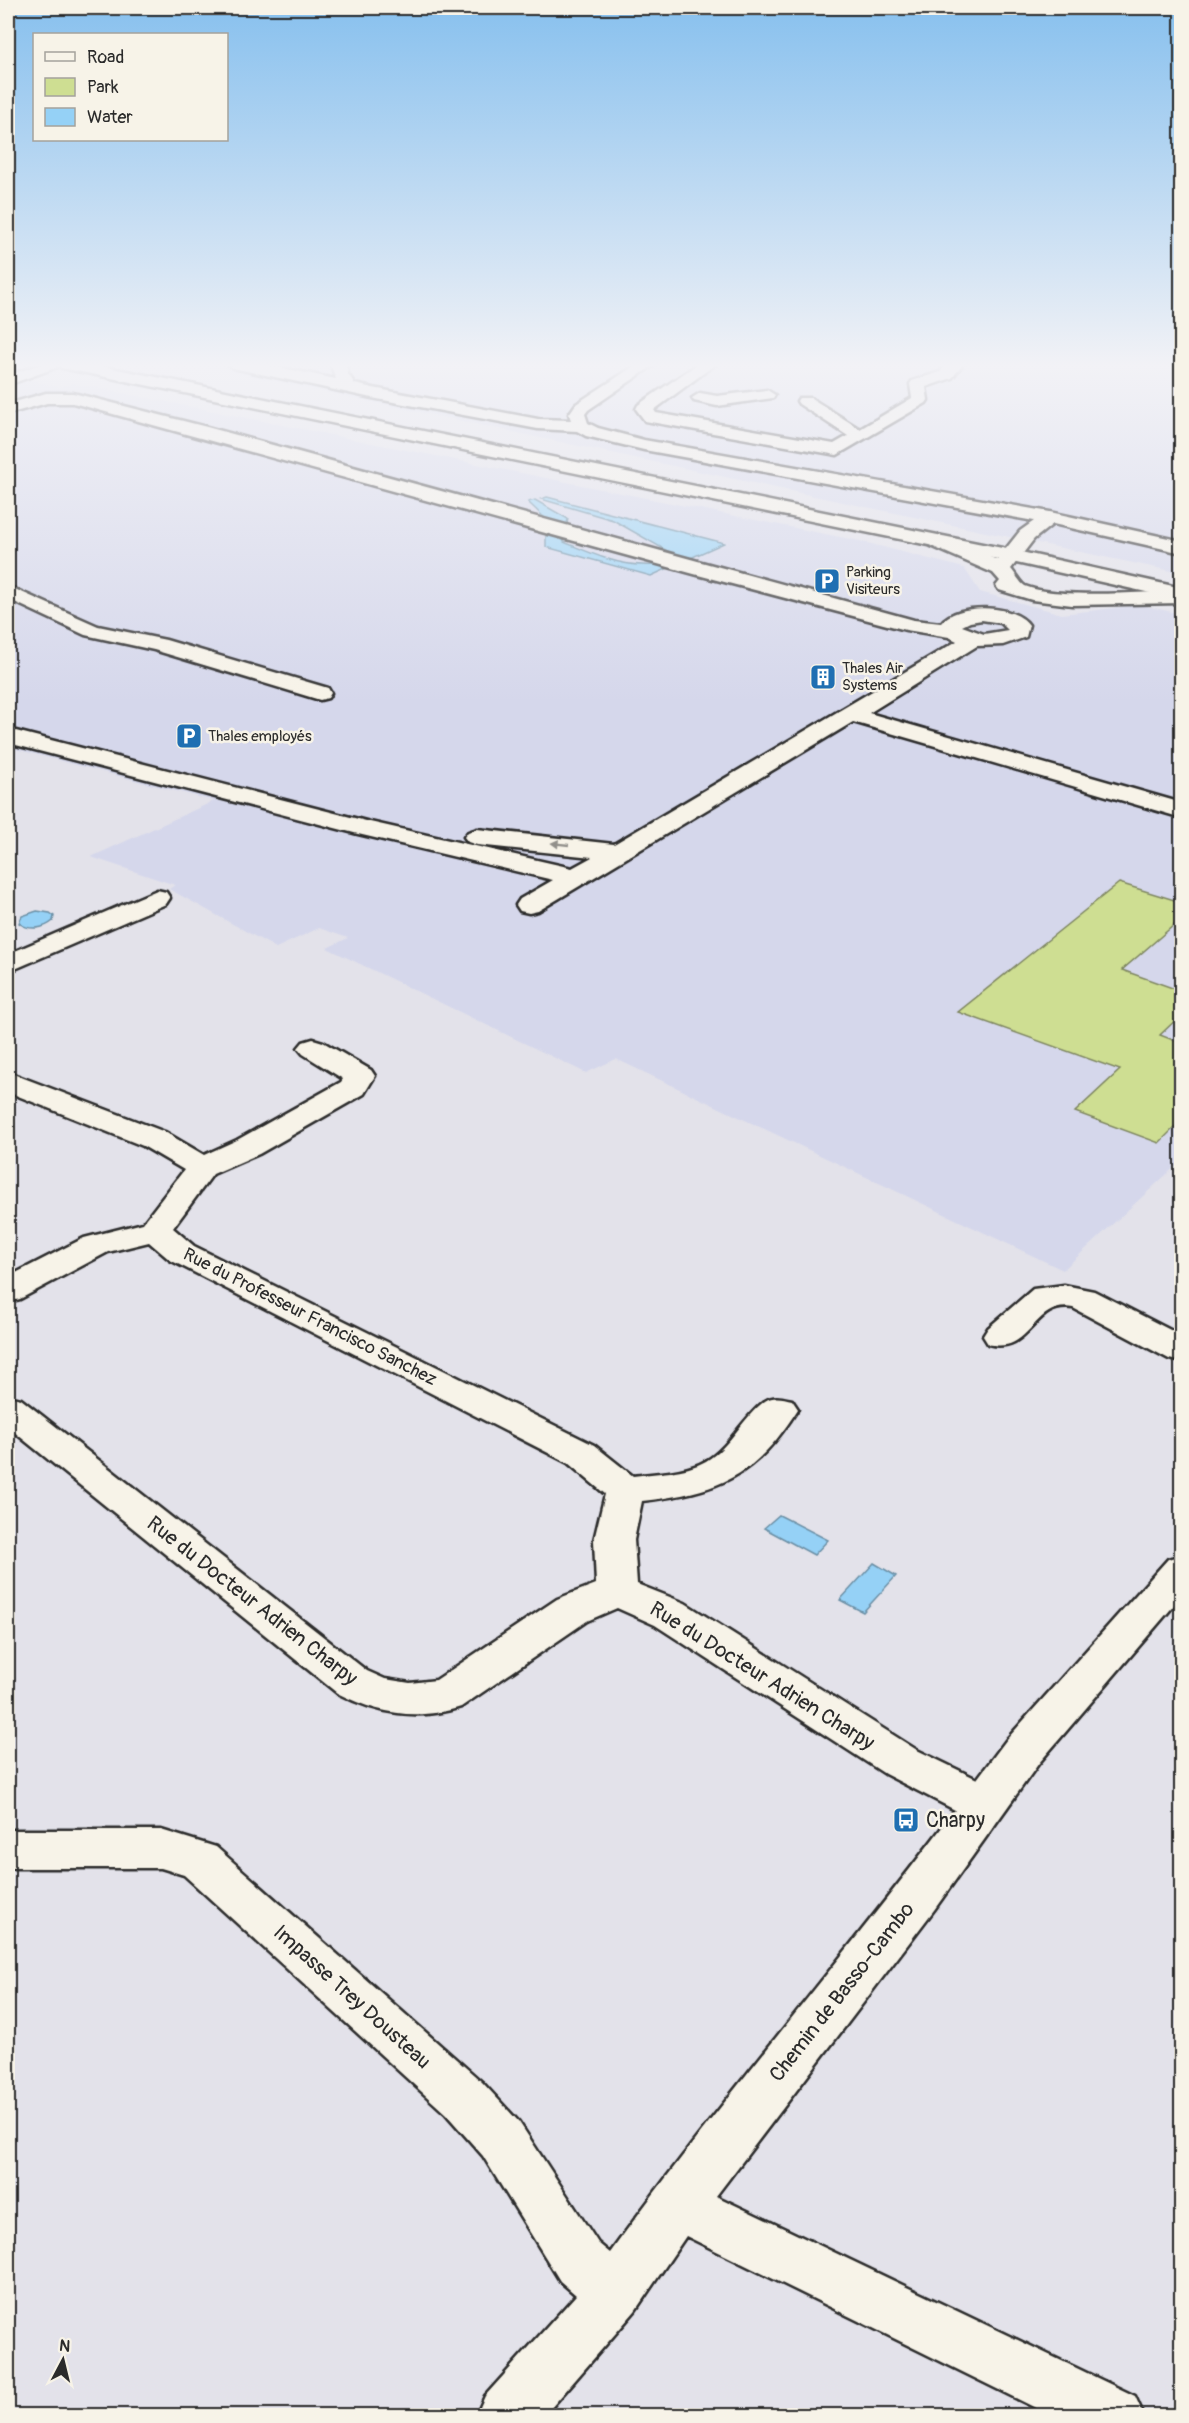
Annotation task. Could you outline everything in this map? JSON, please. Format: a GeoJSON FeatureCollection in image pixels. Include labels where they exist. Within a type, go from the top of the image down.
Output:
{"type":"FeatureCollection","features":[{"type":"Feature","properties":{"kind":"street"},"geometry":{"type":"LineString","coordinates":[[363,476],[923,629],[996,640],[1019,633],[1019,625],[999,617]]}},
{"type":"Feature","properties":{"kind":"street"},"geometry":{"type":"LineString","coordinates":[[615,476],[938,542],[1010,563],[1096,564],[1182,595]]}},
{"type":"Feature","properties":{"kind":"street"},"geometry":{"type":"LineString","coordinates":[[634,476],[1010,563],[1182,583]]}},
{"type":"Feature","properties":{"kind":"street"},"geometry":{"type":"LineString","coordinates":[[817,476],[1050,518],[1182,547]]}},
{"type":"Feature","properties":{"kind":"street"},"geometry":{"type":"LineString","coordinates":[[999,617],[1010,563],[1027,534],[1050,518]]}},
{"type":"Feature","properties":{"kind":"street"},"geometry":{"type":"LineString","coordinates":[[938,542],[1010,563]]}},
{"type":"Feature","properties":{"kind":"street"},"geometry":{"type":"LineString","coordinates":[[1010,563],[1014,589],[1025,592],[1072,599],[1182,595]]}},
{"type":"Feature","properties":{"kind":"street"},"geometry":{"type":"LineString","coordinates":[[963,635],[951,624],[958,618],[999,617],[1108,592],[1114,589],[1122,575]]}},
{"type":"Feature","properties":{"kind":"street"},"geometry":{"type":"LineString","coordinates":[[8,592],[92,631],[158,645],[320,693]]}},
{"type":"Feature","properties":{"kind":"street"},"geometry":{"type":"LineString","coordinates":[[529,904],[962,648],[963,635]]}},
{"type":"Feature","properties":{"kind":"street"},"geometry":{"type":"LineString","coordinates":[[849,714],[1182,812]]}},
{"type":"Feature","properties":{"kind":"street"},"geometry":{"type":"LineString","coordinates":[[8,736],[367,829],[576,877]]}},
{"type":"Feature","properties":{"kind":"street"},"geometry":{"type":"LineString","coordinates":[[367,829],[522,840],[618,852]]}},
{"type":"Feature","properties":{"kind":"street"},"geometry":{"type":"LineString","coordinates":[[8,964],[157,898]]}},
{"type":"Feature","properties":{"kind":"street"},"geometry":{"type":"LineString","coordinates":[[8,1291],[96,1245],[155,1230],[202,1167],[248,1147],[353,1088],[360,1076],[313,1048]]}},
{"type":"Feature","properties":{"kind":"street"},"geometry":{"type":"LineString","coordinates":[[8,1082],[154,1139],[202,1167]]}},
{"type":"Feature","properties":{"kind":"street","name":"Rue du Professeur Francisco Sanchez"},"geometry":{"type":"LineString","coordinates":[[155,1230],[182,1253],[580,1454],[625,1490]]}},
{"type":"Feature","properties":{"kind":"street"},"geometry":{"type":"LineString","coordinates":[[1001,1336],[1045,1297],[1064,1296],[1082,1299],[1182,1351]]}},
{"type":"Feature","properties":{"kind":"street","name":"Rue du Docteur Adrien Charpy"},"geometry":{"type":"LineString","coordinates":[[8,1408],[352,1682],[378,1695],[410,1700],[446,1695],[572,1610],[617,1592],[670,1614],[901,1762],[985,1804]]}},
{"type":"Feature","properties":{"kind":"street"},"geometry":{"type":"LineString","coordinates":[[617,1592],[614,1540],[625,1490],[713,1474],[732,1460],[779,1409]]}},
{"type":"Feature","properties":{"kind":"street","name":"Chemin de Basso-Cambo"},"geometry":{"type":"LineString","coordinates":[[505,2415],[615,2292],[677,2204],[917,1896],[1023,1751],[1182,1569]]}},
{"type":"Feature","properties":{"kind":"street","name":"Impasse Trey Dousteau"},"geometry":{"type":"LineString","coordinates":[[8,1849],[161,1849],[200,1861],[464,2098],[501,2139],[579,2262],[615,2292]]}},
{"type":"Feature","properties":{"kind":"street"},"geometry":{"type":"LineString","coordinates":[[677,2204],[1115,2415]]}},
{"type":"Feature","properties":{"kind":"shaded area"},"geometry":{"type":"Polygon","coordinates":[[[8,476],[537,476],[860,541],[964,568],[980,592],[1062,614],[1141,605],[1181,614],[1181,1161],[1063,1270],[616,1059],[586,1073],[327,948],[348,938],[319,928],[276,948],[169,889],[175,885],[91,857],[214,801],[8,747],[8,476]]]}},
{"type":"Feature","properties":{"kind":"shaded area"},"geometry":{"type":"Polygon","coordinates":[[[721,476],[1181,476],[1181,573],[721,476]]]}},
{"type":"Feature","properties":{"kind":"green space"},"geometry":{"type":"Polygon","coordinates":[[[1119,883],[1181,902],[1181,919],[1122,970],[1181,991],[1181,1015],[1160,1035],[1181,1043],[1181,1121],[1159,1143],[1075,1112],[1120,1070],[958,1012],[1119,883]]]}},
{"type":"Feature","properties":{"kind":"water"},"geometry":{"type":"Polygon","coordinates":[[[547,497],[724,543],[686,560],[670,556],[671,553],[613,520],[541,499],[547,497]]]}},
{"type":"Feature","properties":{"kind":"water"},"geometry":{"type":"Polygon","coordinates":[[[535,500],[568,519],[566,529],[549,522],[528,502],[535,500]]]}},
{"type":"Feature","properties":{"kind":"water"},"geometry":{"type":"Polygon","coordinates":[[[546,534],[563,537],[564,542],[612,560],[671,567],[651,576],[546,547],[546,534]]]}},
{"type":"Feature","properties":{"kind":"water"},"geometry":{"type":"Polygon","coordinates":[[[37,911],[50,913],[54,916],[53,921],[36,928],[19,923],[22,916],[37,911]]]}},
{"type":"Feature","properties":{"kind":"water"},"geometry":{"type":"Polygon","coordinates":[[[779,1515],[828,1540],[814,1555],[764,1528],[779,1515]]]}},
{"type":"Feature","properties":{"kind":"water"},"geometry":{"type":"Polygon","coordinates":[[[874,1563],[896,1576],[863,1612],[840,1600],[874,1563]]]}},
{"type":"Feature","properties":{"kind":"place","name":"Parking Visiteurs"},"geometry":{"type":"Point","coordinates":[827,581]}},
{"type":"Feature","properties":{"kind":"place","name":"Thales Air Systems"},"geometry":{"type":"Point","coordinates":[823,677]}},
{"type":"Feature","properties":{"kind":"place","name":"Thales employés"},"geometry":{"type":"Point","coordinates":[189,736]}},
{"type":"Feature","properties":{"kind":"place","name":"Charpy"},"geometry":{"type":"Point","coordinates":[906,1820]}}]}
